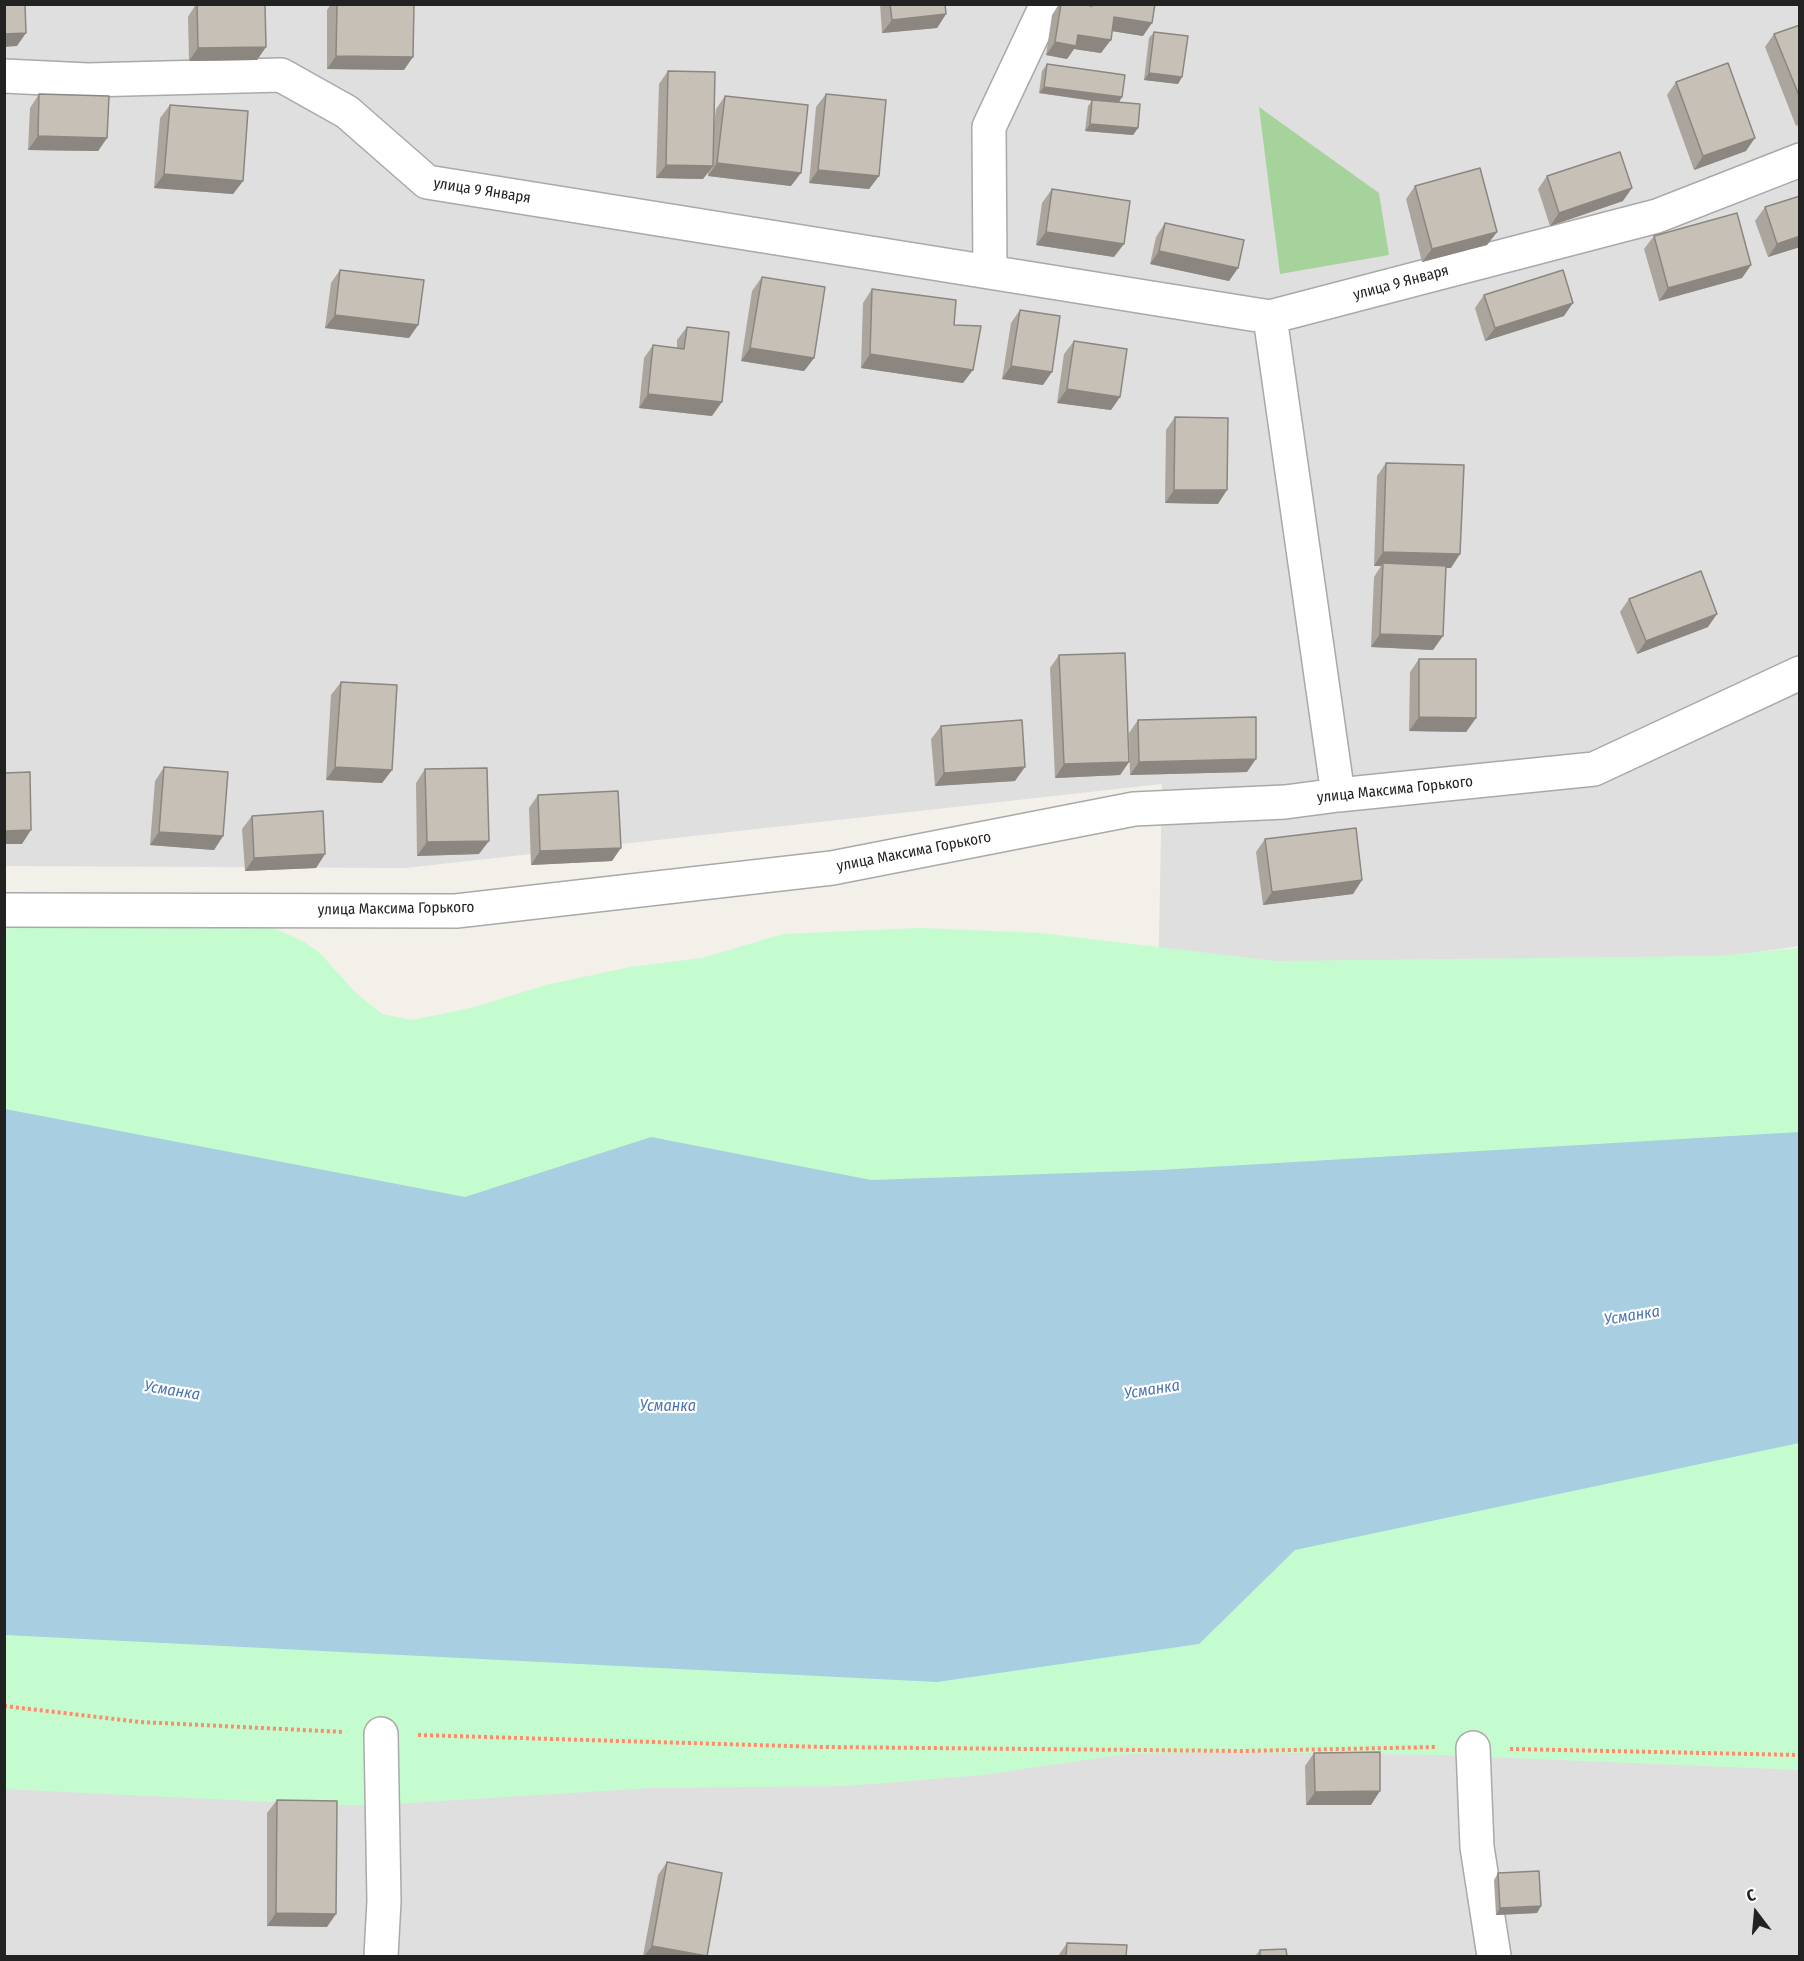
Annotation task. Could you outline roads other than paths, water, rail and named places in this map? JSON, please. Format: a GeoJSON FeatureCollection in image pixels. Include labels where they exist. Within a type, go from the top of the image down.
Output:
{"type":"FeatureCollection","features":[{"type":"Feature","properties":{"kind":"street"},"geometry":{"type":"LineString","coordinates":[[990,272],[989,127],[1047,4]]}},
{"type":"Feature","properties":{"kind":"street","name":"улица 9 Января"},"geometry":{"type":"LineString","coordinates":[[4,76],[88,80],[281,75],[347,112],[427,182],[1270,317],[1658,216],[1800,159]]}},
{"type":"Feature","properties":{"kind":"street"},"geometry":{"type":"LineString","coordinates":[[1270,317],[1338,795]]}},
{"type":"Feature","properties":{"kind":"street","name":"улица Максима Горького"},"geometry":{"type":"LineString","coordinates":[[4,910],[456,911],[832,868],[1134,809],[1285,802],[1594,769],[1800,673]]}},
{"type":"Feature","properties":{"kind":"street"},"geometry":{"type":"LineString","coordinates":[[381,1734],[384,1901],[381,1956]]}},
{"type":"Feature","properties":{"kind":"street"},"geometry":{"type":"LineString","coordinates":[[1473,1748],[1477,1847],[1494,1956]]}},
{"type":"Feature","properties":{"kind":"water","name":"Усманка"},"geometry":{"type":"Polygon","coordinates":[[[5,1109],[465,1197],[651,1137],[871,1180],[1160,1170],[1799,1132],[1799,1443],[1295,1550],[1199,1644],[937,1682],[5,1635],[5,1109]]]}}]}
